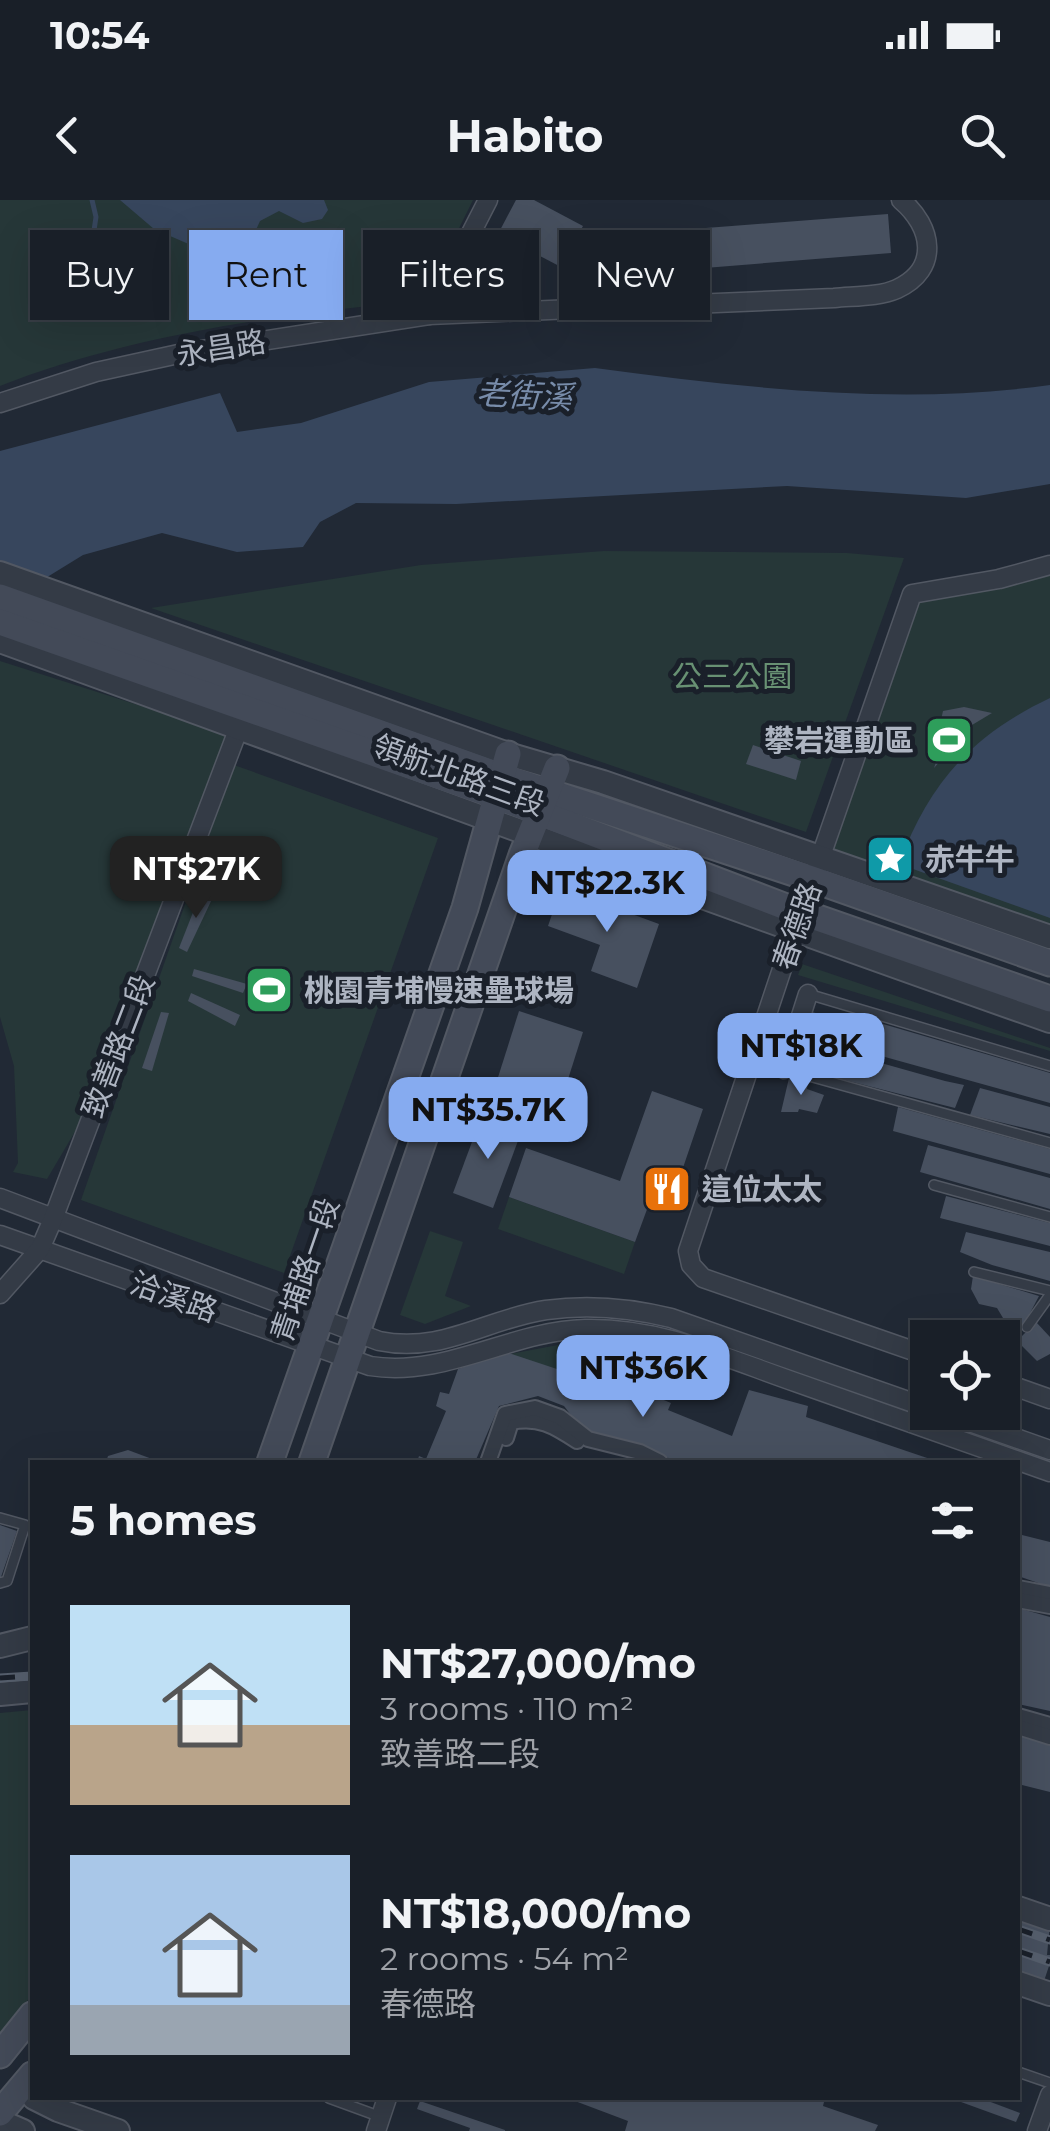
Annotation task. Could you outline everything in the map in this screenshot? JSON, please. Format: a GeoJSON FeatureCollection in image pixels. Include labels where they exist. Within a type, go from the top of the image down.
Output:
{"type":"FeatureCollection","features":[{"type":"Feature","properties":{"kind":"main road"},"geometry":{"type":"LineString","coordinates":[[0,597],[89,640]]}},
{"type":"Feature","properties":{"kind":"main road"},"geometry":{"type":"LineString","coordinates":[[0,622],[89,640]]}},
{"type":"Feature","properties":{"kind":"main road","name":"領航北路三段"},"geometry":{"type":"LineString","coordinates":[[89,640],[544,802],[817,868],[1050,963]]}},
{"type":"Feature","properties":{"kind":"main road","name":"青埔路一段"},"geometry":{"type":"LineString","coordinates":[[271,1460],[466,908],[498,786]]}},
{"type":"Feature","properties":{"kind":"main road","name":"領航北路三段"},"geometry":{"type":"LineString","coordinates":[[544,802],[798,922],[1050,999]]}},
{"type":"Feature","properties":{"kind":"main road"},"geometry":{"type":"LineString","coordinates":[[313,1460],[544,802]]}},
{"type":"Feature","properties":{"kind":"main road"},"geometry":{"type":"LineString","coordinates":[[0,2055],[30,2018]]}},
{"type":"Feature","properties":{"kind":"main road"},"geometry":{"type":"LineString","coordinates":[[0,2113],[24,2087]]}},
{"type":"Feature","properties":{"kind":"street"},"geometry":{"type":"LineString","coordinates":[[473,230],[488,200]]}},
{"type":"Feature","properties":{"kind":"street","name":"永昌路"},"geometry":{"type":"LineString","coordinates":[[539,311],[834,298],[893,291],[911,280],[924,265],[929,241],[918,217],[902,200]]}},
{"type":"Feature","properties":{"kind":"street","name":"永昌路"},"geometry":{"type":"LineString","coordinates":[[0,404],[96,372],[183,354],[403,320]]}},
{"type":"Feature","properties":{"kind":"street","name":"春德路"},"geometry":{"type":"LineString","coordinates":[[910,1350],[703,1278],[691,1266],[688,1251],[912,594],[1000,580],[1050,565]]}},
{"type":"Feature","properties":{"kind":"street"},"geometry":{"type":"LineString","coordinates":[[0,573],[89,640]]}},
{"type":"Feature","properties":{"kind":"street"},"geometry":{"type":"LineString","coordinates":[[0,641],[89,640]]}},
{"type":"Feature","properties":{"kind":"street","name":"領航北路三段"},"geometry":{"type":"LineString","coordinates":[[89,640],[238,730],[498,786],[544,802]]}},
{"type":"Feature","properties":{"kind":"street","name":"致善路二段"},"geometry":{"type":"LineString","coordinates":[[0,1294],[40,1249],[53,1219],[238,730]]}},
{"type":"Feature","properties":{"kind":"street","name":"領航北路三段"},"geometry":{"type":"LineString","coordinates":[[817,868],[1050,937]]}},
{"type":"Feature","properties":{"kind":"street","name":"領航北路三段"},"geometry":{"type":"LineString","coordinates":[[798,922],[1050,1020]]}},
{"type":"Feature","properties":{"kind":"street"},"geometry":{"type":"LineString","coordinates":[[784,1068],[808,994]]}},
{"type":"Feature","properties":{"kind":"street","name":"洽溪路"},"geometry":{"type":"LineString","coordinates":[[7,1201],[322,1321],[395,1344],[437,1344],[546,1310],[642,1311],[910,1402]]}},
{"type":"Feature","properties":{"kind":"street","name":"洽溪路"},"geometry":{"type":"LineString","coordinates":[[0,1235],[370,1366],[435,1366],[538,1334],[585,1329],[664,1336],[1016,1460]]}},
{"type":"Feature","properties":{"kind":"street"},"geometry":{"type":"LineString","coordinates":[[1020,1388],[1050,1398]]}},
{"type":"Feature","properties":{"kind":"street"},"geometry":{"type":"LineString","coordinates":[[489,1460],[504,1414],[535,1408],[560,1418],[588,1440],[640,1452],[656,1460]]}},
{"type":"Feature","properties":{"kind":"street"},"geometry":{"type":"LineString","coordinates":[[499,1460],[511,1422],[534,1418],[554,1426],[586,1448],[634,1460]]}},
{"type":"Feature","properties":{"kind":"street"},"geometry":{"type":"LineString","coordinates":[[993,1430],[1050,1450]]}},
{"type":"Feature","properties":{"kind":"street","name":"洽溪路"},"geometry":{"type":"LineString","coordinates":[[1020,1461],[1050,1472]]}},
{"type":"Feature","properties":{"kind":"street"},"geometry":{"type":"LineString","coordinates":[[1020,1588],[1050,1594]]}},
{"type":"Feature","properties":{"kind":"street"},"geometry":{"type":"LineString","coordinates":[[1020,1600],[1050,1606]]}},
{"type":"Feature","properties":{"kind":"street"},"geometry":{"type":"LineString","coordinates":[[0,1694],[30,1692]]}},
{"type":"Feature","properties":{"kind":"street"},"geometry":{"type":"LineString","coordinates":[[1020,1716],[1050,1724]]}},
{"type":"Feature","properties":{"kind":"street"},"geometry":{"type":"LineString","coordinates":[[1020,1728],[1050,1736]]}},
{"type":"Feature","properties":{"kind":"street"},"geometry":{"type":"LineString","coordinates":[[1020,1909],[1050,1919]]}},
{"type":"Feature","properties":{"kind":"street"},"geometry":{"type":"LineString","coordinates":[[1020,1984],[1050,1994]]}},
{"type":"Feature","properties":{"kind":"street"},"geometry":{"type":"LineString","coordinates":[[1037,2131],[1050,2095]]}},
{"type":"Feature","properties":{"kind":"street"},"geometry":{"type":"LineString","coordinates":[[43,2100],[58,2110],[118,2131]]}},
{"type":"Feature","properties":{"kind":"street"},"geometry":{"type":"LineString","coordinates":[[378,2124],[386,2100]]}},
{"type":"Feature","properties":{"kind":"street"},"geometry":{"type":"LineString","coordinates":[[0,2121],[22,2131]]}},
{"type":"Feature","properties":{"kind":"lane"},"geometry":{"type":"LineString","coordinates":[[808,994],[1050,1066]]}},
{"type":"Feature","properties":{"kind":"lane"},"geometry":{"type":"LineString","coordinates":[[784,1068],[1050,1143]]}},
{"type":"Feature","properties":{"kind":"lane"},"geometry":{"type":"LineString","coordinates":[[934,1185],[1050,1217]]}},
{"type":"Feature","properties":{"kind":"lane"},"geometry":{"type":"LineString","coordinates":[[974,1272],[1050,1293],[1027,1327]]}},
{"type":"Feature","properties":{"kind":"lane"},"geometry":{"type":"LineString","coordinates":[[0,1518],[25,1524],[7,1580],[0,1582]]}},
{"type":"Feature","properties":{"kind":"lane"},"geometry":{"type":"LineString","coordinates":[[1020,2073],[1050,2083]]}},
{"type":"Feature","properties":{"kind":"lane"},"geometry":{"type":"LineString","coordinates":[[333,2100],[378,2124]]}},
{"type":"Feature","properties":{"kind":"green space"},"geometry":{"type":"Polygon","coordinates":[[[0,200],[473,200],[458,230],[363,230],[363,307],[343,309],[343,230],[189,230],[189,320],[263,320],[100,353],[0,386],[0,200]]]}},
{"type":"Feature","properties":{"kind":"green space","name":"公三公園"},"geometry":{"type":"Polygon","coordinates":[[[604,551],[847,553],[904,558],[806,832],[151,608],[421,565],[604,551]]]}},
{"type":"Feature","properties":{"kind":"green space"},"geometry":{"type":"Polygon","coordinates":[[[1050,572],[1050,931],[826,851],[914,597],[1050,572]]]}},
{"type":"Feature","properties":{"kind":"green space"},"geometry":{"type":"Polygon","coordinates":[[[0,661],[229,734],[86,1113],[47,1179],[13,1172],[18,1163],[14,1066],[0,1017],[0,661]]]}},
{"type":"Feature","properties":{"kind":"green space","name":"桃園青埔慢速壘球場"},"geometry":{"type":"Polygon","coordinates":[[[234,765],[438,838],[284,1273],[81,1200],[234,765]]]}},
{"type":"Feature","properties":{"kind":"green space"},"geometry":{"type":"Polygon","coordinates":[[[802,964],[1050,1048],[1050,1051],[798,975],[802,964]]]}},
{"type":"Feature","properties":{"kind":"green space"},"geometry":{"type":"Polygon","coordinates":[[[509,1197],[635,1242],[624,1274],[498,1229],[509,1197]]]}},
{"type":"Feature","properties":{"kind":"green space"},"geometry":{"type":"Polygon","coordinates":[[[430,1231],[463,1242],[445,1296],[471,1306],[425,1324],[400,1315],[430,1231]]]}},
{"type":"Feature","properties":{"kind":"green space"},"geometry":{"type":"Polygon","coordinates":[[[574,1342],[627,1342],[639,1347],[641,1356],[621,1394],[510,1354],[574,1342]]]}},
{"type":"Feature","properties":{"kind":"green space"},"geometry":{"type":"Polygon","coordinates":[[[30,1710],[30,1997],[0,2034],[0,1713],[30,1710]]]}},
{"type":"Feature","properties":{"kind":"water"},"geometry":{"type":"Polygon","coordinates":[[[120,200],[324,200],[328,210],[322,219],[303,223],[279,211],[260,221],[256,230],[189,230],[189,244],[169,236],[169,230],[154,229],[120,200]]]}},
{"type":"Feature","properties":{"kind":"water","name":"老街溪"},"geometry":{"type":"Polygon","coordinates":[[[595,368],[822,392],[937,394],[1050,385],[1050,484],[966,498],[787,486],[456,504],[356,503],[320,522],[303,547],[237,552],[162,533],[83,555],[44,579],[0,632],[0,451],[220,393],[237,432],[301,423],[429,382],[595,368]]]}},
{"type":"Feature","properties":{"kind":"water"},"geometry":{"type":"Polygon","coordinates":[[[1050,698],[1050,918],[899,864],[924,809],[956,764],[998,728],[1050,698]]]}},
{"type":"Feature","properties":{"kind":"building"},"geometry":{"type":"Polygon","coordinates":[[[516,200],[534,200],[583,226],[581,230],[559,230],[559,266],[539,255],[539,230],[500,230],[516,200]]]}},
{"type":"Feature","properties":{"kind":"building"},"geometry":{"type":"Polygon","coordinates":[[[888,214],[891,253],[710,268],[710,230],[680,230],[888,214]]]}},
{"type":"Feature","properties":{"kind":"building","name":"攀岩運動區"},"geometry":{"type":"Polygon","coordinates":[[[964,707],[992,713],[972,725],[934,768],[941,747],[938,733],[943,711],[964,707]]]}},
{"type":"Feature","properties":{"kind":"building"},"geometry":{"type":"Polygon","coordinates":[[[753,745],[801,761],[796,780],[746,764],[753,745]]]}},
{"type":"Feature","properties":{"kind":"building"},"geometry":{"type":"Polygon","coordinates":[[[561,888],[659,924],[637,988],[591,971],[600,945],[548,926],[561,888]]]}},
{"type":"Feature","properties":{"kind":"building"},"geometry":{"type":"Polygon","coordinates":[[[201,892],[213,897],[187,952],[179,948],[201,892]]]}},
{"type":"Feature","properties":{"kind":"building"},"geometry":{"type":"Polygon","coordinates":[[[194,969],[247,984],[243,993],[192,976],[194,969]]]}},
{"type":"Feature","properties":{"kind":"building"},"geometry":{"type":"Polygon","coordinates":[[[191,993],[240,1015],[235,1026],[188,1001],[191,993]]]}},
{"type":"Feature","properties":{"kind":"building"},"geometry":{"type":"Polygon","coordinates":[[[519,1011],[583,1032],[557,1114],[493,1093],[519,1011]]]}},
{"type":"Feature","properties":{"kind":"building"},"geometry":{"type":"Polygon","coordinates":[[[161,1012],[169,1013],[152,1071],[142,1068],[161,1012]]]}},
{"type":"Feature","properties":{"kind":"building"},"geometry":{"type":"Polygon","coordinates":[[[812,1012],[881,1031],[883,1024],[1050,1073],[1050,1103],[806,1035],[812,1012]]]}},
{"type":"Feature","properties":{"kind":"building"},"geometry":{"type":"Polygon","coordinates":[[[803,1041],[964,1085],[955,1108],[795,1067],[803,1041]]]}},
{"type":"Feature","properties":{"kind":"building"},"geometry":{"type":"Polygon","coordinates":[[[789,1078],[808,1082],[807,1089],[824,1095],[817,1113],[799,1109],[781,1112],[789,1078]]]}},
{"type":"Feature","properties":{"kind":"building"},"geometry":{"type":"Polygon","coordinates":[[[980,1088],[1050,1107],[1050,1134],[970,1115],[980,1088]]]}},
{"type":"Feature","properties":{"kind":"building"},"geometry":{"type":"Polygon","coordinates":[[[652,1091],[703,1109],[672,1200],[653,1193],[635,1242],[509,1197],[526,1148],[620,1181],[652,1091]]]}},
{"type":"Feature","properties":{"kind":"building"},"geometry":{"type":"Polygon","coordinates":[[[898,1107],[1050,1149],[1050,1174],[893,1131],[898,1107]]]}},
{"type":"Feature","properties":{"kind":"building"},"geometry":{"type":"Polygon","coordinates":[[[482,1115],[522,1130],[493,1208],[453,1193],[482,1115]]]}},
{"type":"Feature","properties":{"kind":"building"},"geometry":{"type":"Polygon","coordinates":[[[928,1145],[1050,1178],[1050,1209],[920,1172],[928,1145]]]}},
{"type":"Feature","properties":{"kind":"building"},"geometry":{"type":"Polygon","coordinates":[[[946,1196],[1050,1223],[1050,1246],[940,1218],[946,1196]]]}},
{"type":"Feature","properties":{"kind":"building"},"geometry":{"type":"Polygon","coordinates":[[[966,1232],[1050,1252],[1050,1281],[960,1252],[966,1232]]]}},
{"type":"Feature","properties":{"kind":"building"},"geometry":{"type":"Polygon","coordinates":[[[973,1276],[1039,1296],[1020,1332],[1020,1320],[1008,1320],[997,1308],[979,1304],[971,1289],[973,1276]]]}},
{"type":"Feature","properties":{"kind":"building"},"geometry":{"type":"Polygon","coordinates":[[[1036,1322],[1050,1337],[1050,1354],[1037,1361],[1020,1344],[1020,1338],[1036,1322]]]}},
{"type":"Feature","properties":{"kind":"building"},"geometry":{"type":"Polygon","coordinates":[[[506,1352],[617,1389],[620,1382],[671,1403],[668,1410],[732,1436],[749,1390],[808,1406],[806,1417],[933,1460],[674,1460],[580,1427],[564,1406],[538,1396],[499,1406],[476,1460],[418,1460],[419,1456],[426,1459],[446,1411],[436,1406],[440,1392],[449,1394],[458,1369],[506,1352]]]}},
{"type":"Feature","properties":{"kind":"building"},"geometry":{"type":"Polygon","coordinates":[[[128,1450],[155,1460],[107,1460],[108,1456],[128,1450]]]}},
{"type":"Feature","properties":{"kind":"building"},"geometry":{"type":"Polygon","coordinates":[[[0,1525],[17,1531],[1,1577],[0,1577],[0,1525]]]}},
{"type":"Feature","properties":{"kind":"building"},"geometry":{"type":"Polygon","coordinates":[[[1020,1534],[1050,1542],[1050,1587],[1020,1577],[1020,1534]]]}},
{"type":"Feature","properties":{"kind":"building"},"geometry":{"type":"Polygon","coordinates":[[[1020,1609],[1050,1617],[1050,1711],[1020,1704],[1020,1609]]]}},
{"type":"Feature","properties":{"kind":"building"},"geometry":{"type":"Polygon","coordinates":[[[1020,1736],[1050,1744],[1050,1792],[1020,1784],[1020,1736]]]}},
{"type":"Feature","properties":{"kind":"building"},"geometry":{"type":"Polygon","coordinates":[[[1020,1912],[1050,1923],[1050,1963],[1040,1993],[1020,1985],[1020,1912]]]}},
{"type":"Feature","properties":{"kind":"building"},"geometry":{"type":"Polygon","coordinates":[[[572,2100],[824,2100],[823,2106],[878,2125],[875,2131],[625,2131],[628,2121],[572,2100]]]}},
{"type":"Feature","properties":{"kind":"building"},"geometry":{"type":"Polygon","coordinates":[[[956,2100],[985,2100],[1020,2113],[1016,2122],[956,2100]]]}},
{"type":"Feature","properties":{"kind":"building"},"geometry":{"type":"Polygon","coordinates":[[[420,2101],[505,2131],[469,2131],[470,2128],[417,2109],[420,2101]]]}},
{"type":"Feature","properties":{"kind":"waterway"},"geometry":{"type":"LineString","coordinates":[[92,200],[94,230]]}},
{"type":"Feature","properties":{"kind":"railway"},"geometry":{"type":"LineString","coordinates":[[0,1678],[30,1676]]}},
{"type":"Feature","properties":{"kind":"railway"},"geometry":{"type":"LineString","coordinates":[[1020,1930],[1050,1940]]}},
{"type":"Feature","properties":{"kind":"railway"},"geometry":{"type":"LineString","coordinates":[[1020,1952],[1050,1962]]}},
{"type":"Feature","properties":{"kind":"place","name":"攀岩運動區"},"geometry":{"type":"Point","coordinates":[949,740]}},
{"type":"Feature","properties":{"kind":"place","name":"赤牛牛"},"geometry":{"type":"Point","coordinates":[890,859]}},
{"type":"Feature","properties":{"kind":"place","name":"桃園青埔慢速壘球場"},"geometry":{"type":"Point","coordinates":[269,990]}},
{"type":"Feature","properties":{"kind":"place","name":"這位太太"},"geometry":{"type":"Point","coordinates":[667,1189]}}]}
